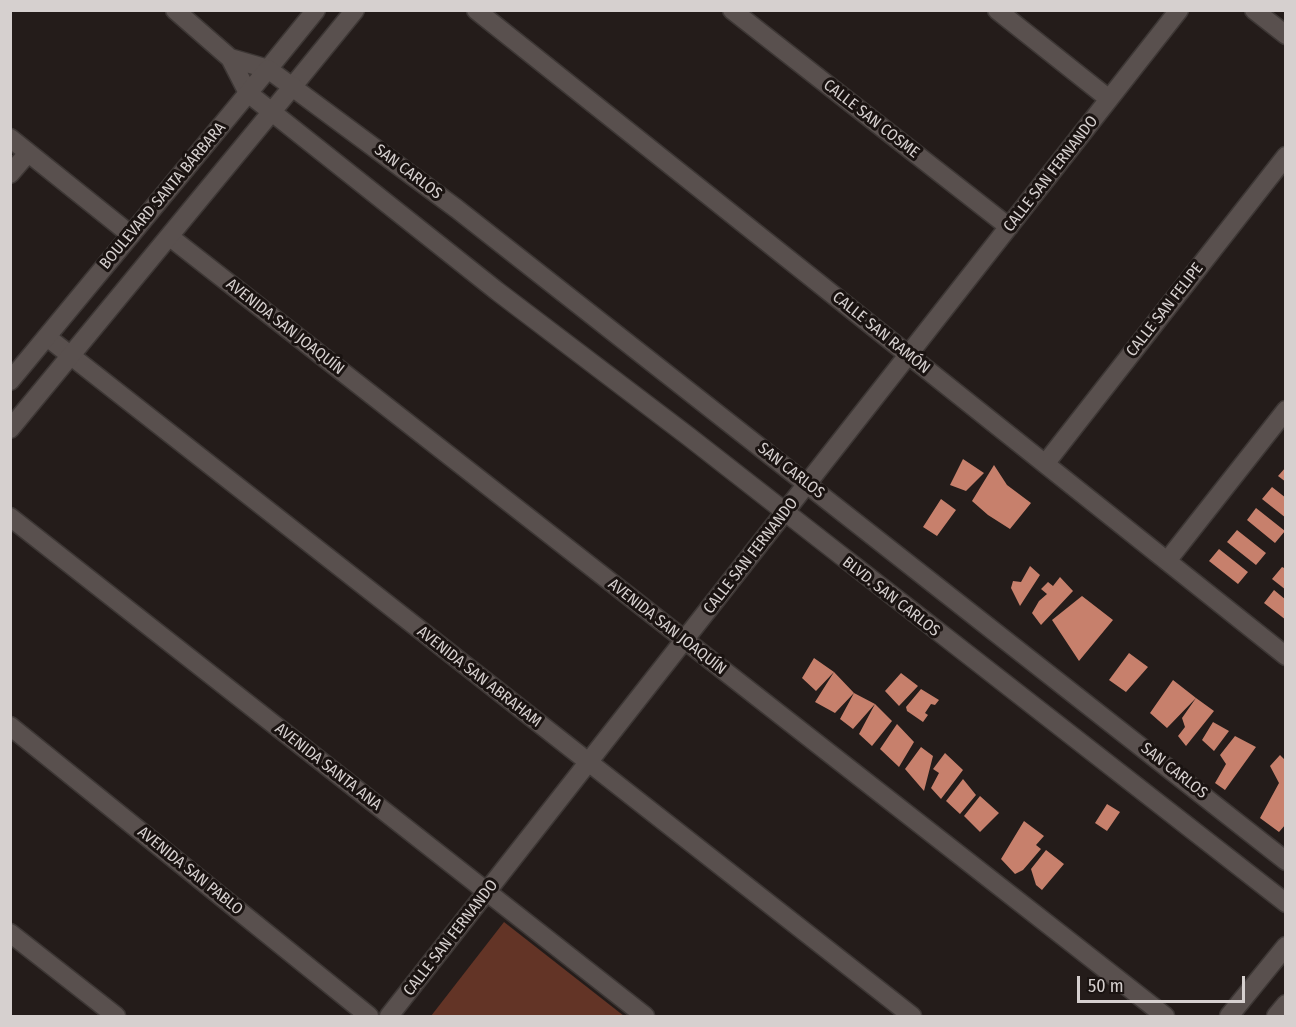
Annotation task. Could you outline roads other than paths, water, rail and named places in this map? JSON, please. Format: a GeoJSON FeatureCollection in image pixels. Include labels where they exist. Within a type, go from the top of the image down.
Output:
{"type":"FeatureCollection","features":[{"type":"Feature","properties":{"kind":"street"},"geometry":{"type":"LineString","coordinates":[[175,10],[230,58],[248,93],[273,112]]}},
{"type":"Feature","properties":{"kind":"street","name":"BOULEVARD SANTA BÁRBARA"},"geometry":{"type":"LineString","coordinates":[[10,381],[316,10]]}},
{"type":"Feature","properties":{"kind":"street"},"geometry":{"type":"LineString","coordinates":[[293,86],[355,10]]}},
{"type":"Feature","properties":{"kind":"street","name":"CALLE SAN RAMÓN"},"geometry":{"type":"LineString","coordinates":[[476,10],[1286,656]]}},
{"type":"Feature","properties":{"kind":"street","name":"CALLE SAN COSME"},"geometry":{"type":"LineString","coordinates":[[732,10],[1009,227]]}},
{"type":"Feature","properties":{"kind":"street"},"geometry":{"type":"LineString","coordinates":[[997,10],[1109,99]]}},
{"type":"Feature","properties":{"kind":"street","name":"CALLE SAN FERNANDO"},"geometry":{"type":"LineString","coordinates":[[389,1017],[1179,10]]}},
{"type":"Feature","properties":{"kind":"street"},"geometry":{"type":"LineString","coordinates":[[1254,10],[1286,35]]}},
{"type":"Feature","properties":{"kind":"street","name":"SAN CARLOS"},"geometry":{"type":"LineString","coordinates":[[230,58],[268,69],[457,209],[1286,861]]}},
{"type":"Feature","properties":{"kind":"street","name":"BOULEVARD SANTA BÁRBARA"},"geometry":{"type":"LineString","coordinates":[[10,429],[293,86]]}},
{"type":"Feature","properties":{"kind":"street","name":"BLVD. SAN CARLOS"},"geometry":{"type":"LineString","coordinates":[[273,112],[497,291],[688,436],[784,514],[1286,903]]}},
{"type":"Feature","properties":{"kind":"street"},"geometry":{"type":"LineString","coordinates":[[10,138],[131,235]]}},
{"type":"Feature","properties":{"kind":"street"},"geometry":{"type":"LineString","coordinates":[[10,174],[28,153]]}},
{"type":"Feature","properties":{"kind":"street","name":"CALLE SAN FELIPE"},"geometry":{"type":"LineString","coordinates":[[1045,464],[1286,156]]}},
{"type":"Feature","properties":{"kind":"street","name":"AVENIDA SAN JOAQUÍN"},"geometry":{"type":"LineString","coordinates":[[170,237],[1165,1017]]}},
{"type":"Feature","properties":{"kind":"street","name":"AVENIDA SAN ABRAHAM"},"geometry":{"type":"LineString","coordinates":[[47,337],[912,1017]]}},
{"type":"Feature","properties":{"kind":"street"},"geometry":{"type":"LineString","coordinates":[[1167,561],[1286,410]]}},
{"type":"Feature","properties":{"kind":"street","name":"AVENIDA SANTA ANA"},"geometry":{"type":"LineString","coordinates":[[10,517],[645,1017]]}},
{"type":"Feature","properties":{"kind":"street","name":"AVENIDA SAN PABLO"},"geometry":{"type":"LineString","coordinates":[[10,726],[369,1017]]}},
{"type":"Feature","properties":{"kind":"street"},"geometry":{"type":"LineString","coordinates":[[10,933],[116,1017]]}},
{"type":"Feature","properties":{"kind":"street"},"geometry":{"type":"LineString","coordinates":[[1229,1017],[1286,946]]}},
{"type":"Feature","properties":{"kind":"street"},"geometry":{"type":"LineString","coordinates":[[1276,1017],[1286,1004]]}}]}
